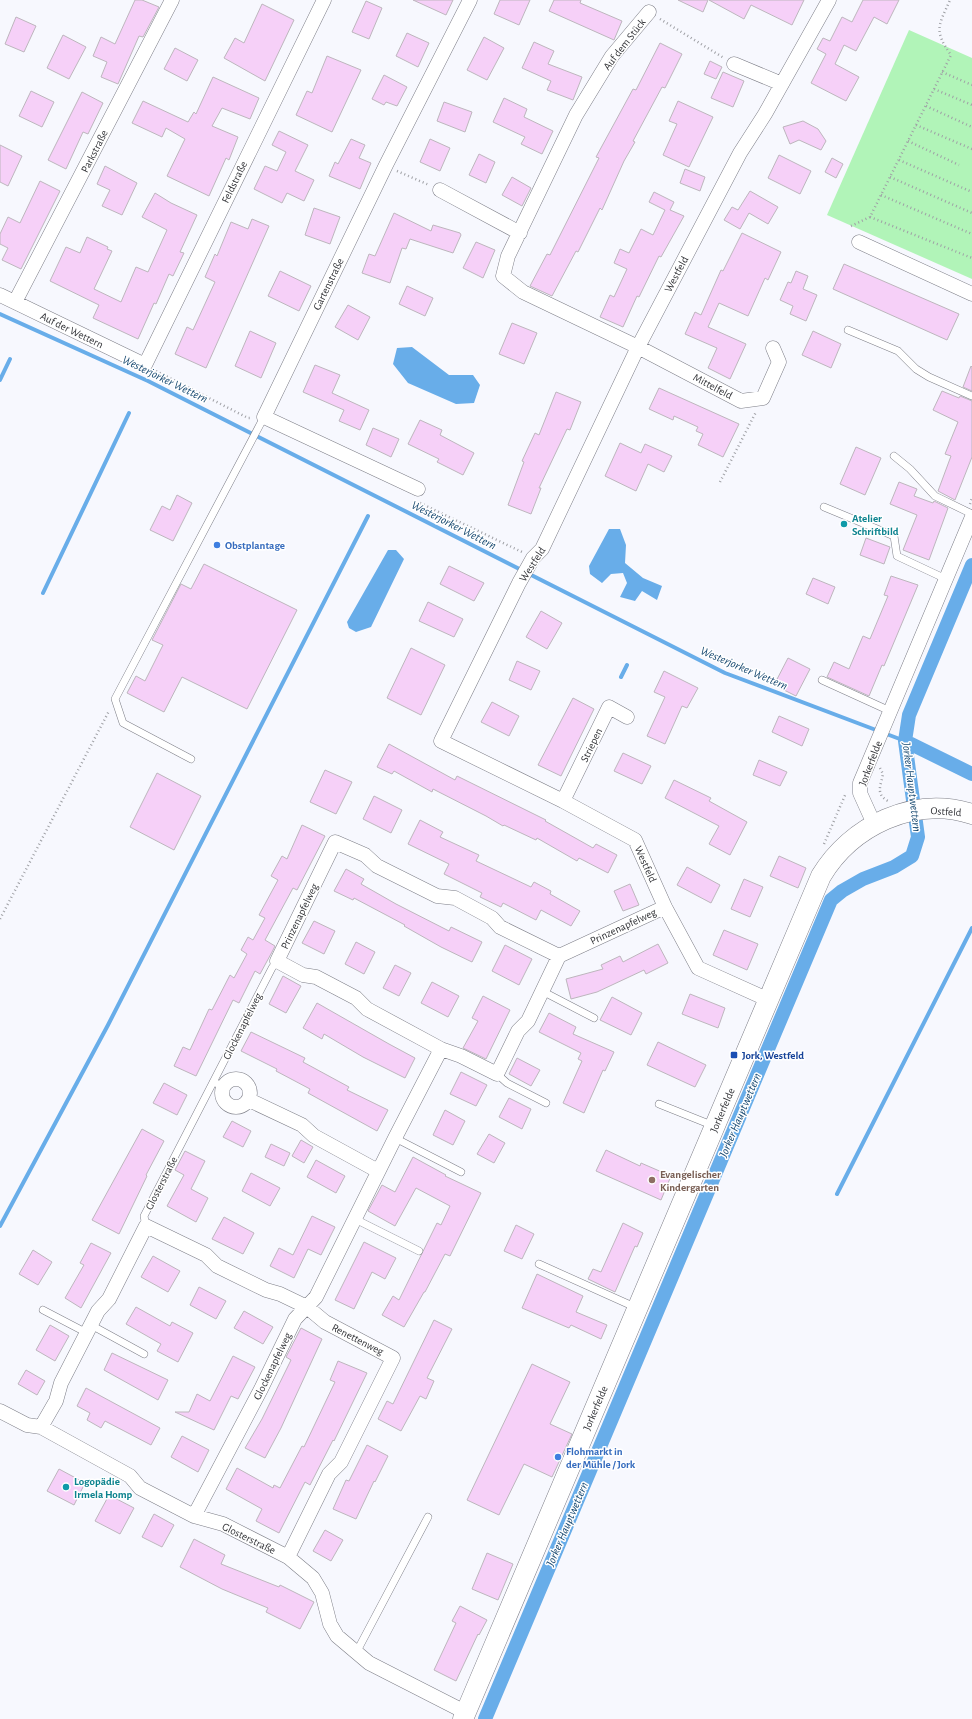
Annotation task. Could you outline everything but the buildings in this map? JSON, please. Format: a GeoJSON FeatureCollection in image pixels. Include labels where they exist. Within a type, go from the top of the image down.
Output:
{"type":"FeatureCollection","features":[{"type":"Feature","properties":{"kind":"street","name":"Parkstraße"},"geometry":{"type":"LineString","coordinates":[[15,302],[172,0]]}},
{"type":"Feature","properties":{"kind":"street","name":"Feldstraße"},"geometry":{"type":"LineString","coordinates":[[145,365],[324,0]]}},
{"type":"Feature","properties":{"kind":"street","name":"Gartenstraße"},"geometry":{"type":"LineString","coordinates":[[262,420],[386,165],[470,0]]}},
{"type":"Feature","properties":{"kind":"street","name":"Westfeld"},"geometry":{"type":"LineString","coordinates":[[769,1000],[698,968],[665,907],[635,840],[563,801],[441,742],[520,582],[530,564],[542,549],[638,347],[740,153],[782,84],[829,0]]}},
{"type":"Feature","properties":{"kind":"street","name":"Auf dem Stück"},"geometry":{"type":"LineString","coordinates":[[638,347],[523,292],[503,276],[508,256],[576,116],[612,56],[649,12]]}},
{"type":"Feature","properties":{"kind":"street"},"geometry":{"type":"LineString","coordinates":[[734,64],[782,84]]}},
{"type":"Feature","properties":{"kind":"street"},"geometry":{"type":"LineString","coordinates":[[440,190],[520,233]]}},
{"type":"Feature","properties":{"kind":"street"},"geometry":{"type":"LineString","coordinates":[[859,242],[972,294]]}},
{"type":"Feature","properties":{"kind":"street","name":"Auf der Wettern"},"geometry":{"type":"LineString","coordinates":[[0,295],[145,365]]}},
{"type":"Feature","properties":{"kind":"street","name":"Mittelfeld"},"geometry":{"type":"LineString","coordinates":[[638,347],[741,401],[763,398]]}},
{"type":"Feature","properties":{"kind":"street"},"geometry":{"type":"LineString","coordinates":[[763,398],[779,362],[773,348]]}},
{"type":"Feature","properties":{"kind":"street"},"geometry":{"type":"LineString","coordinates":[[262,420],[418,489]]}},
{"type":"Feature","properties":{"kind":"street","name":"Jorkerfelde"},"geometry":{"type":"LineString","coordinates":[[464,1716],[814,892],[827,866],[844,846],[874,824],[859,789],[868,763],[972,516]]}},
{"type":"Feature","properties":{"kind":"street","name":"Striepen"},"geometry":{"type":"LineString","coordinates":[[563,801],[609,707],[627,717]]}},
{"type":"Feature","properties":{"kind":"street","name":"Ostfeld"},"geometry":{"type":"LineString","coordinates":[[874,824],[897,808],[954,810],[972,814]]}},
{"type":"Feature","properties":{"kind":"street","name":"Prinzenapfelweg"},"geometry":{"type":"LineString","coordinates":[[497,1074],[461,1056],[441,1049],[367,1009],[356,998],[316,978],[303,975],[277,961],[335,842],[365,855],[377,866],[437,896],[455,898],[492,918],[500,927],[559,956],[665,907]]}},
{"type":"Feature","properties":{"kind":"street"},"geometry":{"type":"LineString","coordinates":[[497,1074],[518,1031],[528,1021],[559,956]]}},
{"type":"Feature","properties":{"kind":"street","name":"Glockenapfelweg"},"geometry":{"type":"LineString","coordinates":[[194,1516],[261,1389],[295,1319],[316,1297],[378,1171],[441,1049]]}},
{"type":"Feature","properties":{"kind":"street"},"geometry":{"type":"LineString","coordinates":[[240,1079],[248,1085],[250,1090],[249,1100],[240,1107],[230,1106],[222,1098],[218,1084],[230,1080],[240,1079]]}},
{"type":"Feature","properties":{"kind":"street"},"geometry":{"type":"LineString","coordinates":[[249,1100],[302,1125],[314,1136],[378,1171]]}},
{"type":"Feature","properties":{"kind":"street","name":"Renettenweg"},"geometry":{"type":"LineString","coordinates":[[146,1226],[206,1255],[218,1266],[231,1273],[266,1290],[280,1294],[307,1307],[325,1322],[393,1358],[341,1462],[329,1474],[288,1557]]}},
{"type":"Feature","properties":{"kind":"street","name":"Glosterstraße"},"geometry":{"type":"LineString","coordinates":[[41,1427],[56,1401],[61,1383],[98,1311],[109,1299],[146,1226]]}},
{"type":"Feature","properties":{"kind":"street","name":"Glosterstraße"},"geometry":{"type":"LineString","coordinates":[[0,1411],[27,1425],[41,1427],[130,1476],[140,1488],[194,1516],[223,1524],[288,1557],[313,1578],[322,1593],[330,1624],[337,1636],[369,1663],[464,1716]]}},
{"type":"Feature","properties":{"kind":"lane"},"geometry":{"type":"LineString","coordinates":[[848,330],[898,351],[916,369],[929,378],[972,396]]}},
{"type":"Feature","properties":{"kind":"lane"},"geometry":{"type":"LineString","coordinates":[[190,759],[123,723],[115,698],[262,420]]}},
{"type":"Feature","properties":{"kind":"lane"},"geometry":{"type":"LineString","coordinates":[[894,456],[910,469],[935,496],[972,516]]}},
{"type":"Feature","properties":{"kind":"lane"},"geometry":{"type":"LineString","coordinates":[[824,508],[894,536],[897,556],[946,579]]}},
{"type":"Feature","properties":{"kind":"lane"},"geometry":{"type":"LineString","coordinates":[[822,680],[890,711]]}},
{"type":"Feature","properties":{"kind":"lane","name":"Glockenapfelweg"},"geometry":{"type":"LineString","coordinates":[[218,1084],[272,968],[277,961]]}},
{"type":"Feature","properties":{"kind":"lane"},"geometry":{"type":"LineString","coordinates":[[542,992],[594,1018]]}},
{"type":"Feature","properties":{"kind":"lane"},"geometry":{"type":"LineString","coordinates":[[497,1074],[507,1083],[546,1103]]}},
{"type":"Feature","properties":{"kind":"lane","name":"Glosterstraße"},"geometry":{"type":"LineString","coordinates":[[146,1226],[144,1216],[218,1084]]}},
{"type":"Feature","properties":{"kind":"lane"},"geometry":{"type":"LineString","coordinates":[[659,1104],[715,1127]]}},
{"type":"Feature","properties":{"kind":"lane"},"geometry":{"type":"LineString","coordinates":[[395,1138],[461,1172]]}},
{"type":"Feature","properties":{"kind":"lane"},"geometry":{"type":"LineString","coordinates":[[355,1219],[419,1252]]}},
{"type":"Feature","properties":{"kind":"lane"},"geometry":{"type":"LineString","coordinates":[[539,1264],[638,1308]]}},
{"type":"Feature","properties":{"kind":"lane"},"geometry":{"type":"LineString","coordinates":[[43,1310],[144,1354]]}},
{"type":"Feature","properties":{"kind":"lane"},"geometry":{"type":"LineString","coordinates":[[356,1653],[428,1517]]}},
{"type":"Feature","properties":{"kind":"path"},"geometry":{"type":"LineString","coordinates":[[851,226],[870,217],[951,55],[942,42],[939,26],[950,0]]}},
{"type":"Feature","properties":{"kind":"path","name":"Auf dem Stück"},"geometry":{"type":"LineString","coordinates":[[649,12],[734,64]]}},
{"type":"Feature","properties":{"kind":"path"},"geometry":{"type":"LineString","coordinates":[[942,72],[972,85]]}},
{"type":"Feature","properties":{"kind":"path"},"geometry":{"type":"LineString","coordinates":[[934,89],[972,105]]}},
{"type":"Feature","properties":{"kind":"path"},"geometry":{"type":"LineString","coordinates":[[926,106],[972,127]]}},
{"type":"Feature","properties":{"kind":"path"},"geometry":{"type":"LineString","coordinates":[[916,125],[972,149]]}},
{"type":"Feature","properties":{"kind":"path"},"geometry":{"type":"LineString","coordinates":[[908,141],[959,165]]}},
{"type":"Feature","properties":{"kind":"path"},"geometry":{"type":"LineString","coordinates":[[899,160],[972,192]]}},
{"type":"Feature","properties":{"kind":"path"},"geometry":{"type":"LineString","coordinates":[[386,165],[440,190]]}},
{"type":"Feature","properties":{"kind":"path"},"geometry":{"type":"LineString","coordinates":[[890,177],[972,213]]}},
{"type":"Feature","properties":{"kind":"path"},"geometry":{"type":"LineString","coordinates":[[881,195],[972,234]]}},
{"type":"Feature","properties":{"kind":"path"},"geometry":{"type":"LineString","coordinates":[[870,217],[972,258]]}},
{"type":"Feature","properties":{"kind":"path"},"geometry":{"type":"LineString","coordinates":[[145,365],[248,418],[262,420]]}},
{"type":"Feature","properties":{"kind":"path"},"geometry":{"type":"LineString","coordinates":[[720,482],[763,398]]}},
{"type":"Feature","properties":{"kind":"path"},"geometry":{"type":"LineString","coordinates":[[0,919],[115,698]]}},
{"type":"Feature","properties":{"kind":"path"},"geometry":{"type":"LineString","coordinates":[[868,763],[880,768],[883,774],[879,786],[880,793],[886,800],[897,808]]}},
{"type":"Feature","properties":{"kind":"green space"},"geometry":{"type":"Polygon","coordinates":[[[909,30],[972,58],[972,279],[827,215],[909,30]]]}},
{"type":"Feature","properties":{"kind":"water"},"geometry":{"type":"Polygon","coordinates":[[[412,347],[449,375],[473,375],[480,385],[474,403],[456,404],[408,383],[393,364],[397,348],[412,347]]]}},
{"type":"Feature","properties":{"kind":"water"},"geometry":{"type":"Polygon","coordinates":[[[609,529],[620,529],[626,545],[625,563],[643,578],[662,586],[657,600],[642,591],[635,601],[620,597],[627,583],[623,573],[611,574],[602,583],[590,574],[589,566],[609,529]]]}},
{"type":"Feature","properties":{"kind":"water"},"geometry":{"type":"Polygon","coordinates":[[[388,550],[396,550],[404,559],[371,627],[356,632],[349,628],[347,622],[388,550]]]}},
{"type":"Feature","properties":{"kind":"waterway","name":"Westerjorker Wettern"},"geometry":{"type":"LineString","coordinates":[[0,314],[148,381],[725,673],[905,741]]}},
{"type":"Feature","properties":{"kind":"waterway"},"geometry":{"type":"LineString","coordinates":[[0,380],[10,359]]}},
{"type":"Feature","properties":{"kind":"waterway"},"geometry":{"type":"LineString","coordinates":[[43,593],[129,413]]}},
{"type":"Feature","properties":{"kind":"waterway"},"geometry":{"type":"LineString","coordinates":[[0,1226],[108,1025],[368,516]]}},
{"type":"Feature","properties":{"kind":"waterway","name":"Jorker Hauptwettern"},"geometry":{"type":"LineString","coordinates":[[485,1719],[831,900],[842,891],[863,879],[894,867],[912,856],[918,837],[905,741],[909,715],[972,565]]}},
{"type":"Feature","properties":{"kind":"waterway"},"geometry":{"type":"LineString","coordinates":[[621,677],[627,665]]}},
{"type":"Feature","properties":{"kind":"waterway"},"geometry":{"type":"LineString","coordinates":[[905,741],[972,774]]}},
{"type":"Feature","properties":{"kind":"waterway"},"geometry":{"type":"LineString","coordinates":[[837,1194],[972,928]]}},
{"type":"Feature","properties":{"kind":"place","name":"Atelier Schriftbild"},"geometry":{"type":"Point","coordinates":[844,524]}},
{"type":"Feature","properties":{"kind":"place","name":"Obstplantage"},"geometry":{"type":"Point","coordinates":[217,545]}},
{"type":"Feature","properties":{"kind":"place","name":"Jork, Westfeld"},"geometry":{"type":"Point","coordinates":[734,1055]}},
{"type":"Feature","properties":{"kind":"place","name":"Evangelischer Kindergarten"},"geometry":{"type":"Point","coordinates":[652,1180]}},
{"type":"Feature","properties":{"kind":"place","name":"Flohmarkt in der Mühle / Jork"},"geometry":{"type":"Point","coordinates":[558,1457]}},
{"type":"Feature","properties":{"kind":"place","name":"Logopädie Irmela Homp"},"geometry":{"type":"Point","coordinates":[66,1487]}}]}
